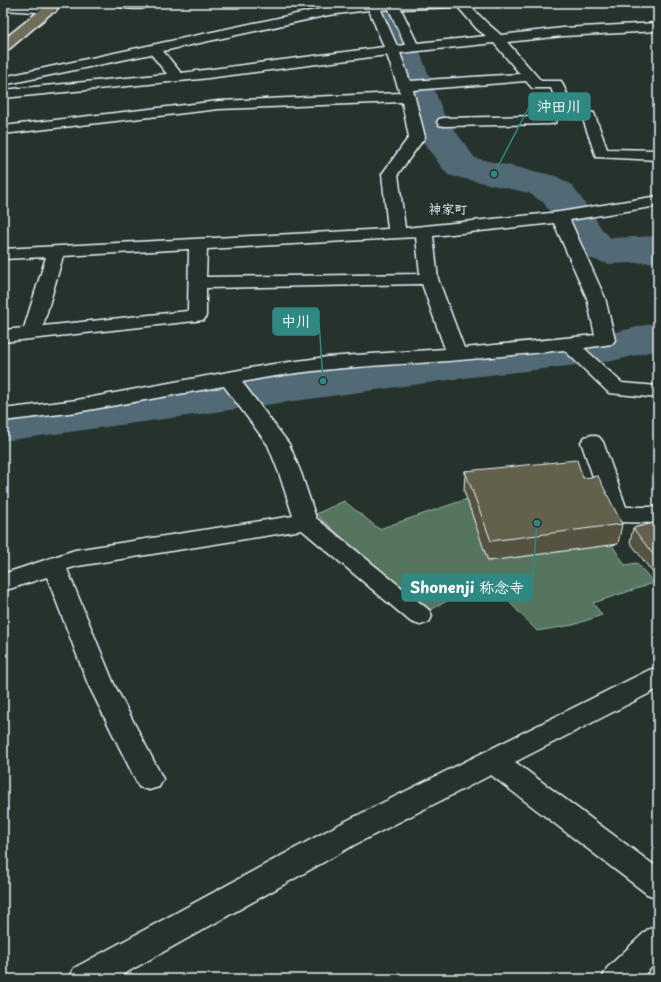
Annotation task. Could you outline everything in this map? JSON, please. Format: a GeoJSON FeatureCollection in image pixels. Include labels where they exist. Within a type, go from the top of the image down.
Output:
{"type":"FeatureCollection","features":[{"type":"Feature","properties":{"kind":"main road"},"geometry":{"type":"LineString","coordinates":[[3,47],[54,6]]}},
{"type":"Feature","properties":{"kind":"street"},"geometry":{"type":"LineString","coordinates":[[121,3],[140,5]]}},
{"type":"Feature","properties":{"kind":"street"},"geometry":{"type":"LineString","coordinates":[[393,4],[414,48]]}},
{"type":"Feature","properties":{"kind":"street"},"geometry":{"type":"LineString","coordinates":[[3,80],[329,11],[393,4],[468,4],[482,26],[498,39],[537,85],[556,84],[568,113]]}},
{"type":"Feature","properties":{"kind":"street"},"geometry":{"type":"LineString","coordinates":[[3,6],[54,6]]}},
{"type":"Feature","properties":{"kind":"street"},"geometry":{"type":"LineString","coordinates":[[373,6],[392,50],[406,91],[417,137],[390,174],[396,233]]}},
{"type":"Feature","properties":{"kind":"street"},"geometry":{"type":"LineString","coordinates":[[292,8],[303,17]]}},
{"type":"Feature","properties":{"kind":"street"},"geometry":{"type":"LineString","coordinates":[[3,130],[209,90],[392,50],[563,32],[658,27]]}},
{"type":"Feature","properties":{"kind":"street"},"geometry":{"type":"LineString","coordinates":[[154,49],[177,77]]}},
{"type":"Feature","properties":{"kind":"street"},"geometry":{"type":"LineString","coordinates":[[84,64],[99,85]]}},
{"type":"Feature","properties":{"kind":"street"},"geometry":{"type":"LineString","coordinates":[[3,94],[177,77],[209,90],[406,91],[530,77]]}},
{"type":"Feature","properties":{"kind":"street"},"geometry":{"type":"LineString","coordinates":[[444,122],[550,120],[550,113],[568,113],[589,116],[601,154],[658,155]]}},
{"type":"Feature","properties":{"kind":"street"},"geometry":{"type":"LineString","coordinates":[[3,254],[424,232],[560,217],[658,201]]}},
{"type":"Feature","properties":{"kind":"street"},"geometry":{"type":"LineString","coordinates":[[3,415],[77,406],[229,380],[267,371],[327,363],[605,340],[596,298],[560,217]]}},
{"type":"Feature","properties":{"kind":"street"},"geometry":{"type":"LineString","coordinates":[[424,232],[428,279],[456,353]]}},
{"type":"Feature","properties":{"kind":"street"},"geometry":{"type":"LineString","coordinates":[[3,336],[197,316],[198,243]]}},
{"type":"Feature","properties":{"kind":"street"},"geometry":{"type":"LineString","coordinates":[[32,333],[56,251]]}},
{"type":"Feature","properties":{"kind":"street"},"geometry":{"type":"LineString","coordinates":[[198,283],[428,279]]}},
{"type":"Feature","properties":{"kind":"street"},"geometry":{"type":"LineString","coordinates":[[569,344],[616,389],[658,392]]}},
{"type":"Feature","properties":{"kind":"street"},"geometry":{"type":"LineString","coordinates":[[229,380],[278,444],[290,473],[306,522],[420,616]]}},
{"type":"Feature","properties":{"kind":"street"},"geometry":{"type":"LineString","coordinates":[[592,442],[617,514],[658,515]]}},
{"type":"Feature","properties":{"kind":"street"},"geometry":{"type":"LineString","coordinates":[[3,583],[75,558],[306,522]]}},
{"type":"Feature","properties":{"kind":"street"},"geometry":{"type":"LineString","coordinates":[[54,565],[101,684],[149,779]]}},
{"type":"Feature","properties":{"kind":"street"},"geometry":{"type":"LineString","coordinates":[[85,979],[346,836],[658,677]]}},
{"type":"Feature","properties":{"kind":"street"},"geometry":{"type":"LineString","coordinates":[[493,761],[658,885]]}},
{"type":"Feature","properties":{"kind":"street"},"geometry":{"type":"LineString","coordinates":[[618,979],[658,940]]}},
{"type":"Feature","properties":{"kind":"green space"},"geometry":{"type":"Polygon","coordinates":[[[467,499],[488,561],[612,545],[625,565],[637,563],[654,583],[593,603],[602,615],[573,625],[537,631],[487,579],[425,613],[316,514],[344,501],[379,529],[467,499]]]}},
{"type":"Feature","properties":{"kind":"building"},"geometry":{"type":"Polygon","coordinates":[[[577,460],[583,478],[598,476],[622,524],[491,541],[465,471],[577,460]]]}},
{"type":"Feature","properties":{"kind":"building"},"geometry":{"type":"Polygon","coordinates":[[[658,522],[658,561],[633,528],[658,522]]]}},
{"type":"Feature","properties":{"kind":"waterway"},"geometry":{"type":"LineString","coordinates":[[380,3],[384,7],[400,45],[427,117],[447,148],[462,167],[542,184],[559,195],[586,237],[596,247],[609,251],[658,249]]}},
{"type":"Feature","properties":{"kind":"waterway"},"geometry":{"type":"LineString","coordinates":[[3,425],[463,363],[612,347],[658,336]]}},
{"type":"Feature","properties":{"kind":"place","name":"沖田川"},"geometry":{"type":"Point","coordinates":[494,174]}},
{"type":"Feature","properties":{"kind":"place","name":"中川"},"geometry":{"type":"Point","coordinates":[323,381]}},
{"type":"Feature","properties":{"kind":"place","name":"Shonenji 称念寺"},"geometry":{"type":"Point","coordinates":[537,523]}},
{"type":"Feature","properties":{"kind":"district","name":"神家町"},"geometry":{"type":"Point","coordinates":[448,209]}}]}
